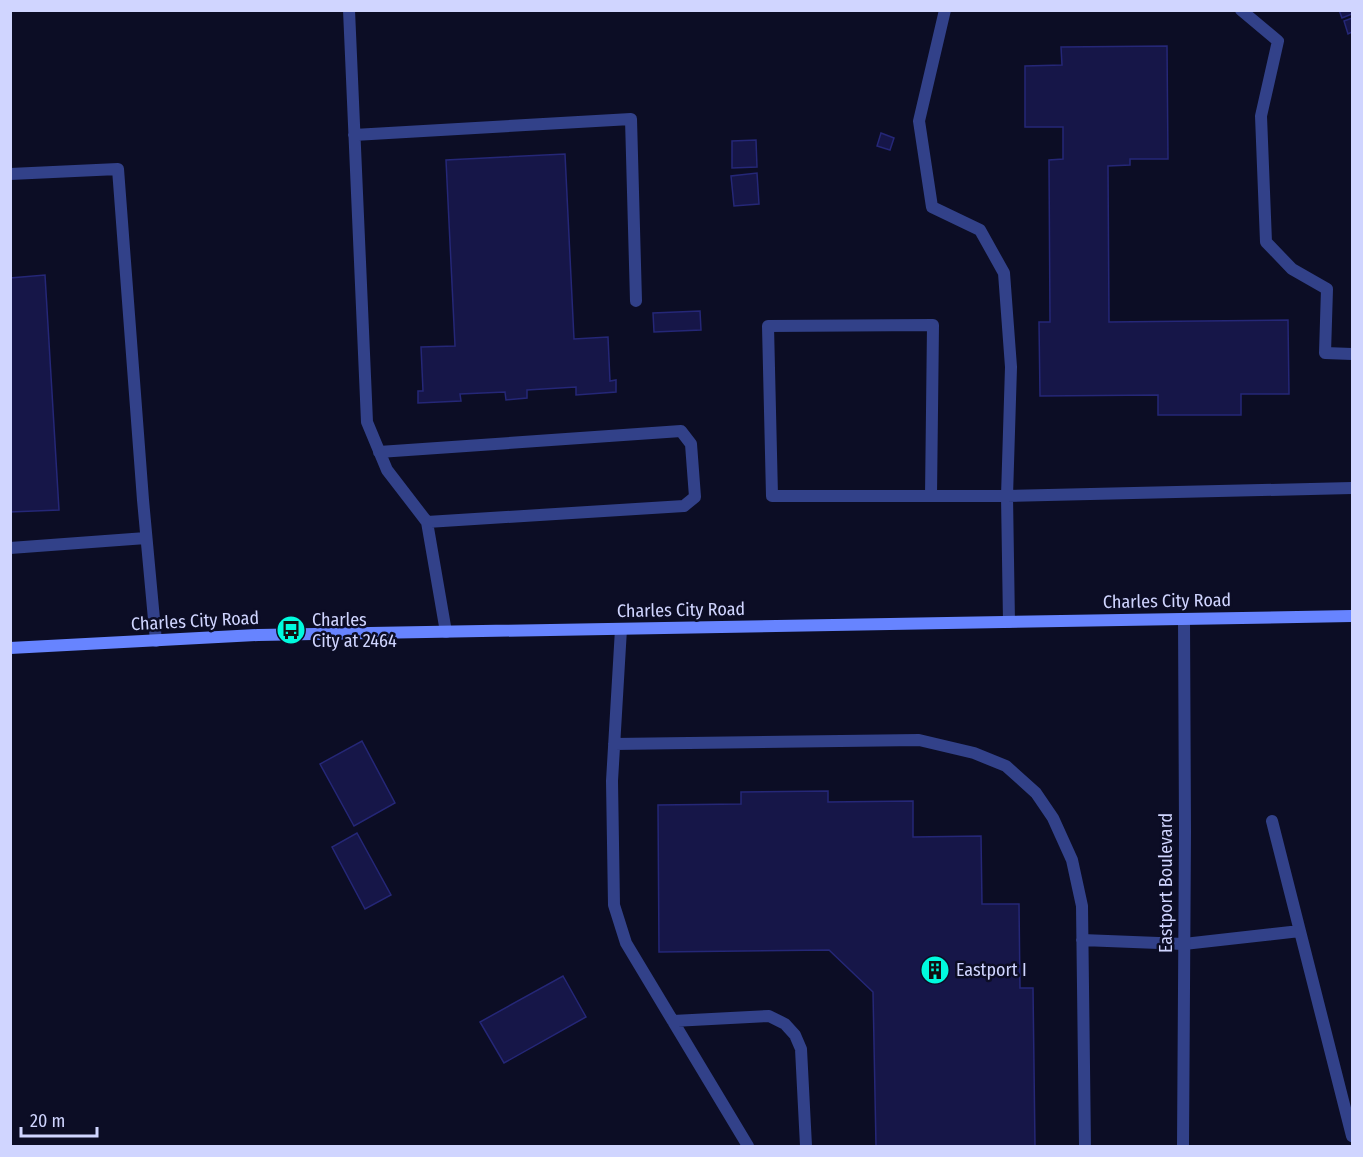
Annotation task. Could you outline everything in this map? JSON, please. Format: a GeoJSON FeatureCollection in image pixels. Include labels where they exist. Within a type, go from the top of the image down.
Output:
{"type":"FeatureCollection","features":[{"type":"Feature","properties":{"kind":"main road","name":"Charles City Road"},"geometry":{"type":"LineString","coordinates":[[10,648],[258,635],[1353,616]]}},
{"type":"Feature","properties":{"kind":"street"},"geometry":{"type":"LineString","coordinates":[[349,10],[367,422],[387,470],[427,522],[446,632]]}},
{"type":"Feature","properties":{"kind":"street"},"geometry":{"type":"LineString","coordinates":[[945,10],[919,121],[932,207],[980,230],[1004,273],[1011,366],[1006,496],[1009,622]]}},
{"type":"Feature","properties":{"kind":"street"},"geometry":{"type":"LineString","coordinates":[[1241,10],[1278,41],[1261,116],[1266,242],[1292,269],[1327,289],[1325,353],[1353,354]]}},
{"type":"Feature","properties":{"kind":"street"},"geometry":{"type":"LineString","coordinates":[[354,135],[631,119],[636,301]]}},
{"type":"Feature","properties":{"kind":"street"},"geometry":{"type":"LineString","coordinates":[[10,174],[118,169],[156,641]]}},
{"type":"Feature","properties":{"kind":"street"},"geometry":{"type":"LineString","coordinates":[[931,496],[933,325],[768,326],[772,496],[931,496],[1006,496],[1353,488]]}},
{"type":"Feature","properties":{"kind":"street"},"geometry":{"type":"LineString","coordinates":[[379,452],[681,431],[691,444],[695,497],[684,506],[427,522]]}},
{"type":"Feature","properties":{"kind":"street"},"geometry":{"type":"LineString","coordinates":[[10,548],[147,538]]}},
{"type":"Feature","properties":{"kind":"street","name":"Eastport Boulevard"},"geometry":{"type":"LineString","coordinates":[[1183,1146],[1184,619]]}},
{"type":"Feature","properties":{"kind":"street"},"geometry":{"type":"LineString","coordinates":[[621,629],[612,781],[614,905],[626,943],[748,1146]]}},
{"type":"Feature","properties":{"kind":"street"},"geometry":{"type":"LineString","coordinates":[[614,744],[919,740],[974,753],[1006,766],[1036,793],[1053,818],[1072,860],[1082,906],[1084,1146]]}},
{"type":"Feature","properties":{"kind":"street"},"geometry":{"type":"LineString","coordinates":[[1272,822],[1353,1136]]}},
{"type":"Feature","properties":{"kind":"street"},"geometry":{"type":"LineString","coordinates":[[1082,940],[1184,944],[1300,931]]}},
{"type":"Feature","properties":{"kind":"street"},"geometry":{"type":"LineString","coordinates":[[672,1021],[768,1016],[785,1024],[795,1035],[801,1049],[806,1146]]}},
{"type":"Feature","properties":{"kind":"building"},"geometry":{"type":"Polygon","coordinates":[[[1339,10],[1352,10],[1352,14],[1342,18],[1339,10]]]}},
{"type":"Feature","properties":{"kind":"building"},"geometry":{"type":"Polygon","coordinates":[[[1352,18],[1352,32],[1348,34],[1344,21],[1352,18]]]}},
{"type":"Feature","properties":{"kind":"building"},"geometry":{"type":"Polygon","coordinates":[[[1167,46],[1168,159],[1130,159],[1130,165],[1108,166],[1109,322],[1288,320],[1289,394],[1241,394],[1241,415],[1158,415],[1158,395],[1040,396],[1039,322],[1050,322],[1049,160],[1063,159],[1063,127],[1025,127],[1025,66],[1062,65],[1061,47],[1167,46]]]}},
{"type":"Feature","properties":{"kind":"building"},"geometry":{"type":"Polygon","coordinates":[[[881,133],[894,138],[890,150],[877,146],[881,133]]]}},
{"type":"Feature","properties":{"kind":"building"},"geometry":{"type":"Polygon","coordinates":[[[756,140],[757,167],[732,168],[732,141],[756,140]]]}},
{"type":"Feature","properties":{"kind":"building"},"geometry":{"type":"Polygon","coordinates":[[[565,154],[574,339],[608,337],[610,381],[616,380],[616,392],[576,395],[576,387],[527,390],[527,398],[506,400],[505,392],[460,394],[461,401],[418,403],[418,391],[423,391],[421,347],[455,346],[446,160],[565,154]]]}},
{"type":"Feature","properties":{"kind":"building"},"geometry":{"type":"Polygon","coordinates":[[[757,173],[759,204],[734,206],[731,176],[757,173]]]}},
{"type":"Feature","properties":{"kind":"building"},"geometry":{"type":"Polygon","coordinates":[[[45,275],[59,510],[10,512],[10,278],[45,275]]]}},
{"type":"Feature","properties":{"kind":"building"},"geometry":{"type":"Polygon","coordinates":[[[700,311],[701,330],[654,332],[653,313],[700,311]]]}},
{"type":"Feature","properties":{"kind":"building"},"geometry":{"type":"Polygon","coordinates":[[[362,741],[395,803],[354,826],[320,764],[362,741]]]}},
{"type":"Feature","properties":{"kind":"building","name":"Eastport I"},"geometry":{"type":"Polygon","coordinates":[[[828,791],[828,802],[913,801],[913,837],[981,836],[982,904],[1019,904],[1020,988],[1033,988],[1035,1146],[876,1146],[873,992],[829,950],[659,952],[658,805],[741,804],[741,792],[828,791]]]}},
{"type":"Feature","properties":{"kind":"building"},"geometry":{"type":"Polygon","coordinates":[[[357,833],[391,895],[365,909],[332,847],[357,833]]]}},
{"type":"Feature","properties":{"kind":"building"},"geometry":{"type":"Polygon","coordinates":[[[563,976],[586,1017],[504,1063],[480,1022],[563,976]]]}},
{"type":"Feature","properties":{"kind":"place","name":"Charles City at 2464"},"geometry":{"type":"Point","coordinates":[291,630]}},
{"type":"Feature","properties":{"kind":"place","name":"Eastport I"},"geometry":{"type":"Point","coordinates":[935,970]}}]}
